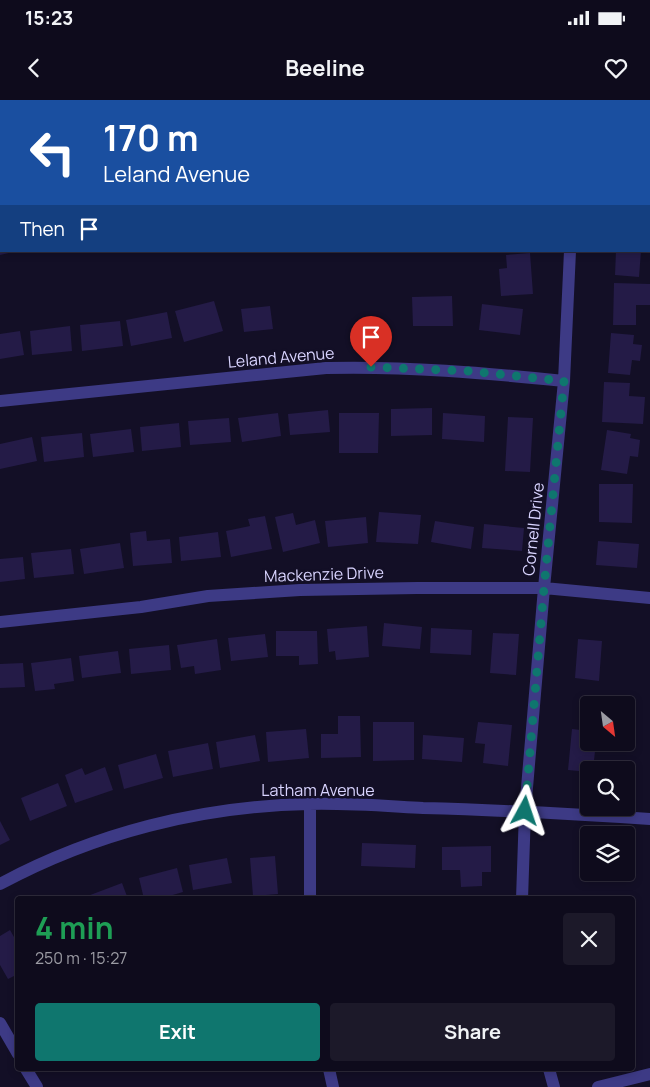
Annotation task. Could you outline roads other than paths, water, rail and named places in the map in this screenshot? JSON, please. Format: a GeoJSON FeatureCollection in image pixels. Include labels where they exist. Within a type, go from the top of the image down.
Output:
{"type":"FeatureCollection","features":[{"type":"Feature","properties":{"kind":"street","name":"Cornell Drive"},"geometry":{"type":"LineString","coordinates":[[522,896],[525,811],[564,381],[570,252]]}},
{"type":"Feature","properties":{"kind":"street","name":"Leland Avenue"},"geometry":{"type":"LineString","coordinates":[[0,401],[326,368],[371,367],[468,371],[564,381]]}},
{"type":"Feature","properties":{"kind":"street","name":"Mackenzie Drive"},"geometry":{"type":"LineString","coordinates":[[0,622],[141,607],[208,596],[300,590],[544,588],[650,598]]}},
{"type":"Feature","properties":{"kind":"street","name":"Latham Avenue"},"geometry":{"type":"LineString","coordinates":[[0,884],[80,846],[158,823],[221,811],[310,804],[525,811],[650,820]]}},
{"type":"Feature","properties":{"kind":"street"},"geometry":{"type":"LineString","coordinates":[[310,804],[310,896]]}},
{"type":"Feature","properties":{"kind":"street"},"geometry":{"type":"LineString","coordinates":[[0,1023],[15,1049]]}},
{"type":"Feature","properties":{"kind":"street"},"geometry":{"type":"LineString","coordinates":[[27,1071],[36,1087]]}},
{"type":"Feature","properties":{"kind":"street"},"geometry":{"type":"LineString","coordinates":[[329,1071],[333,1087]]}},
{"type":"Feature","properties":{"kind":"street"},"geometry":{"type":"LineString","coordinates":[[550,1071],[554,1087]]}},
{"type":"Feature","properties":{"kind":"street"},"geometry":{"type":"LineString","coordinates":[[598,1087],[650,1074]]}}]}
